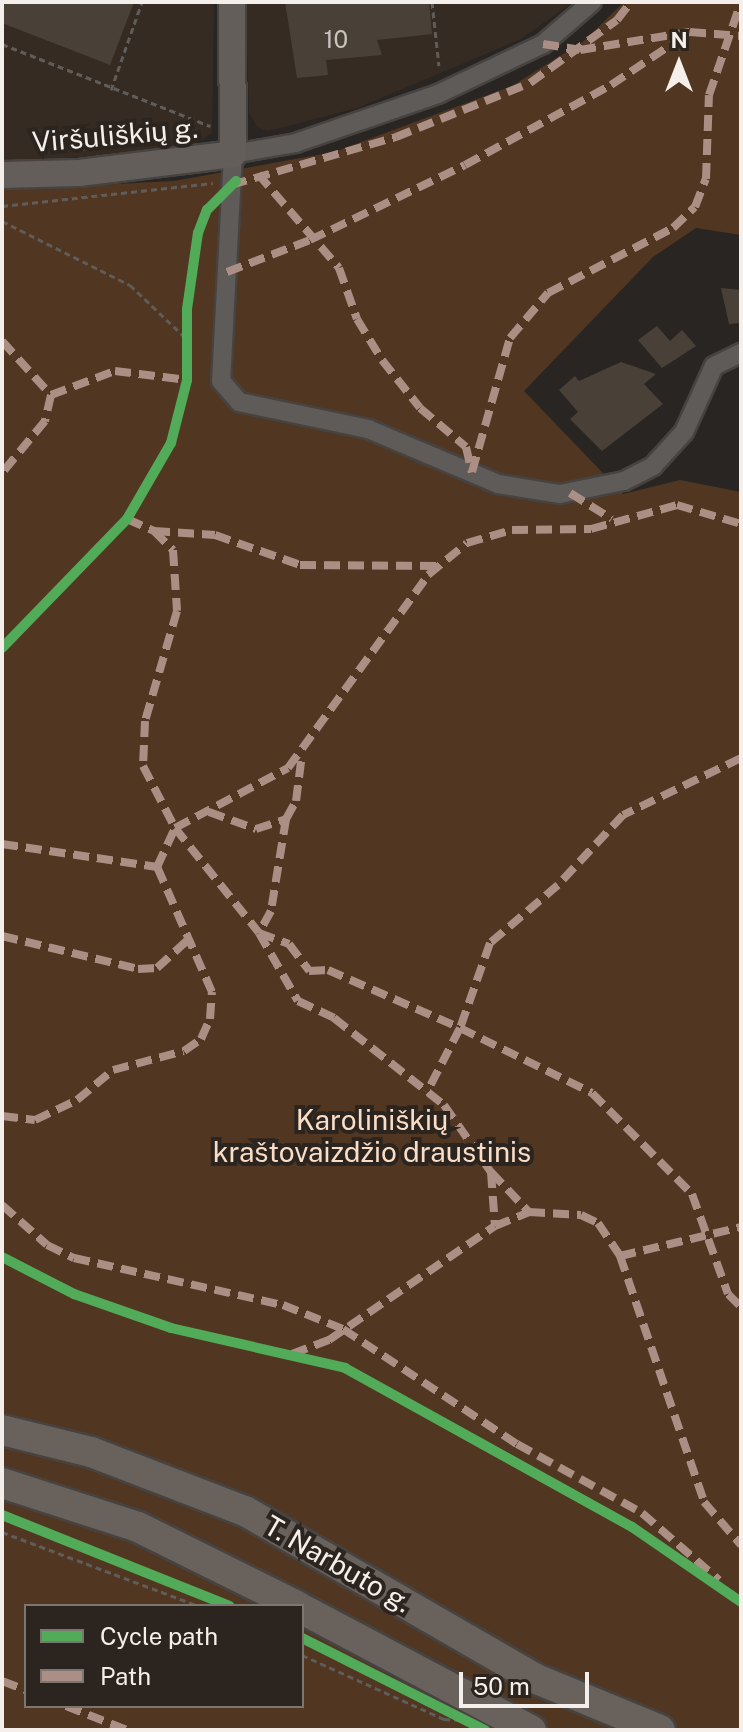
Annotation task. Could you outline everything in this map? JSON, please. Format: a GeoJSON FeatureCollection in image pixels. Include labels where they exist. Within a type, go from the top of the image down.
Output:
{"type":"FeatureCollection","features":[{"type":"Feature","properties":{"kind":"main road"},"geometry":{"type":"LineString","coordinates":[[232,2],[233,154]]}},
{"type":"Feature","properties":{"kind":"main road","name":"Viršuliškių g."},"geometry":{"type":"LineString","coordinates":[[2,175],[79,173],[233,154]]}},
{"type":"Feature","properties":{"kind":"main road","name":"T. Narbuto g."},"geometry":{"type":"LineString","coordinates":[[2,1430],[91,1452],[245,1511],[534,1678],[660,1730]]}},
{"type":"Feature","properties":{"kind":"main road","name":"T. Narbuto g."},"geometry":{"type":"LineString","coordinates":[[2,1483],[138,1527],[293,1604]]}},
{"type":"Feature","properties":{"kind":"main road","name":"T. Narbuto g."},"geometry":{"type":"LineString","coordinates":[[304,1610],[531,1730]]}},
{"type":"Feature","properties":{"kind":"street"},"geometry":{"type":"LineString","coordinates":[[592,2],[543,44],[438,94],[296,143],[233,154],[221,381],[239,402],[368,429],[498,484],[560,494],[624,481],[653,466],[684,432],[714,366],[741,353]]}},
{"type":"Feature","properties":{"kind":"path"},"geometry":{"type":"LineString","coordinates":[[111,90],[142,2]]}},
{"type":"Feature","properties":{"kind":"path"},"geometry":{"type":"LineString","coordinates":[[432,2],[439,66]]}},
{"type":"Feature","properties":{"kind":"path"},"geometry":{"type":"LineString","coordinates":[[2,44],[204,126],[197,135]]}},
{"type":"Feature","properties":{"kind":"path"},"geometry":{"type":"LineString","coordinates":[[59,150],[104,147]]}},
{"type":"Feature","properties":{"kind":"path"},"geometry":{"type":"LineString","coordinates":[[2,206],[202,185]]}},
{"type":"Feature","properties":{"kind":"path"},"geometry":{"type":"LineString","coordinates":[[2,221],[130,285],[187,339]]}},
{"type":"Feature","properties":{"kind":"path"},"geometry":{"type":"LineString","coordinates":[[2,1532],[194,1604]]}},
{"type":"Feature","properties":{"kind":"path"},"geometry":{"type":"LineString","coordinates":[[126,1563],[211,1598]]}},
{"type":"Feature","properties":{"kind":"path"},"geometry":{"type":"LineString","coordinates":[[329,1651],[465,1719]]}},
{"type":"Feature","properties":{"kind":"path"},"geometry":{"type":"LineString","coordinates":[[304,1656],[444,1719],[465,1719]]}},
{"type":"Feature","properties":{"kind":"shaded area"},"geometry":{"type":"Polygon","coordinates":[[[2,2],[214,2],[212,133],[192,146],[143,153],[2,162],[2,2]]]}},
{"type":"Feature","properties":{"kind":"shaded area"},"geometry":{"type":"Polygon","coordinates":[[[246,2],[573,2],[521,39],[357,108],[268,131],[257,127],[249,112],[246,2]]]}},
{"type":"Feature","properties":{"kind":"green space","name":"Karoliniškių kraštovaizdžio draustinis"},"geometry":{"type":"Polygon","coordinates":[[[624,2],[741,2],[741,235],[696,228],[653,257],[524,391],[623,494],[680,480],[741,492],[741,1730],[2,1730],[2,190],[174,181],[334,152],[512,86],[584,41],[624,2]]]}},
{"type":"Feature","properties":{"kind":"building"},"geometry":{"type":"Polygon","coordinates":[[[2,2],[134,2],[110,65],[2,23],[2,2]]]}},
{"type":"Feature","properties":{"kind":"building"},"geometry":{"type":"Polygon","coordinates":[[[285,2],[429,2],[432,34],[377,40],[382,55],[326,60],[328,75],[297,78],[285,2]]]}},
{"type":"Feature","properties":{"kind":"building"},"geometry":{"type":"Polygon","coordinates":[[[721,288],[741,290],[741,323],[729,324],[721,288]]]}},
{"type":"Feature","properties":{"kind":"building"},"geometry":{"type":"Polygon","coordinates":[[[657,326],[670,341],[682,330],[696,346],[662,368],[638,340],[657,326]]]}},
{"type":"Feature","properties":{"kind":"building"},"geometry":{"type":"Polygon","coordinates":[[[621,362],[656,374],[644,384],[663,404],[602,451],[570,419],[578,412],[559,390],[575,376],[579,381],[621,362]]]}},
{"type":"Feature","properties":{"kind":"marked path"},"geometry":{"type":"LineString","coordinates":[[231,185],[396,137],[530,83],[617,20],[631,2]]}},
{"type":"Feature","properties":{"kind":"marked path"},"geometry":{"type":"LineString","coordinates":[[472,472],[510,338],[548,293],[673,228],[695,207],[706,179],[709,95],[741,2]]}},
{"type":"Feature","properties":{"kind":"marked path"},"geometry":{"type":"LineString","coordinates":[[543,44],[580,50],[690,32],[741,36]]}},
{"type":"Feature","properties":{"kind":"marked path"},"geometry":{"type":"LineString","coordinates":[[227,272],[310,240],[465,165],[611,85],[690,32]]}},
{"type":"Feature","properties":{"kind":"marked path"},"geometry":{"type":"LineString","coordinates":[[258,174],[339,268],[357,319],[382,360],[420,408],[466,447],[472,472]]}},
{"type":"Feature","properties":{"kind":"marked path"},"geometry":{"type":"LineString","coordinates":[[2,341],[51,395],[45,421],[2,473]]}},
{"type":"Feature","properties":{"kind":"marked path"},"geometry":{"type":"LineString","coordinates":[[51,395],[115,371],[187,380]]}},
{"type":"Feature","properties":{"kind":"marked path"},"geometry":{"type":"LineString","coordinates":[[570,493],[612,519]]}},
{"type":"Feature","properties":{"kind":"marked path"},"geometry":{"type":"LineString","coordinates":[[2,1116],[35,1120],[77,1100],[113,1070],[184,1051],[201,1039],[210,1019],[212,992],[157,867],[175,828],[288,768],[428,575],[467,543],[512,530],[591,529],[677,505],[741,524]]}},
{"type":"Feature","properties":{"kind":"marked path"},"geometry":{"type":"LineString","coordinates":[[127,519],[154,531],[173,550],[177,611],[145,721],[143,766],[175,828],[259,933],[298,1001],[334,1018],[444,1105],[491,1172],[529,1212]]}},
{"type":"Feature","properties":{"kind":"marked path"},"geometry":{"type":"LineString","coordinates":[[154,531],[215,535],[300,565],[438,566]]}},
{"type":"Feature","properties":{"kind":"marked path"},"geometry":{"type":"LineString","coordinates":[[209,812],[256,829],[286,819],[296,801],[302,754]]}},
{"type":"Feature","properties":{"kind":"marked path"},"geometry":{"type":"LineString","coordinates":[[741,758],[623,815],[558,885],[490,943],[460,1028],[592,1093],[692,1194],[728,1294],[741,1307]]}},
{"type":"Feature","properties":{"kind":"marked path"},"geometry":{"type":"LineString","coordinates":[[286,819],[271,911],[259,933],[289,944],[309,971],[328,970],[460,1028],[427,1092]]}},
{"type":"Feature","properties":{"kind":"marked path"},"geometry":{"type":"LineString","coordinates":[[2,844],[157,867]]}},
{"type":"Feature","properties":{"kind":"marked path"},"geometry":{"type":"LineString","coordinates":[[2,936],[138,969],[157,968],[191,937]]}},
{"type":"Feature","properties":{"kind":"marked path"},"geometry":{"type":"LineString","coordinates":[[491,1172],[495,1226]]}},
{"type":"Feature","properties":{"kind":"marked path"},"geometry":{"type":"LineString","coordinates":[[2,1205],[47,1245],[74,1258],[283,1305],[343,1329],[517,1444],[642,1513],[719,1580]]}},
{"type":"Feature","properties":{"kind":"marked path"},"geometry":{"type":"LineString","coordinates":[[292,1354],[329,1340],[495,1226],[529,1212],[581,1215],[598,1223],[620,1256],[704,1502],[741,1545]]}},
{"type":"Feature","properties":{"kind":"marked path"},"geometry":{"type":"LineString","coordinates":[[620,1256],[741,1227]]}},
{"type":"Feature","properties":{"kind":"marked path"},"geometry":{"type":"LineString","coordinates":[[2,1681],[24,1689]]}},
{"type":"Feature","properties":{"kind":"marked path"},"geometry":{"type":"LineString","coordinates":[[71,1708],[127,1730]]}},
{"type":"Feature","properties":{"kind":"cycle path"},"geometry":{"type":"LineString","coordinates":[[2,648],[127,519],[171,443],[187,380],[187,309],[198,233],[207,210],[236,181]]}},
{"type":"Feature","properties":{"kind":"cycle path"},"geometry":{"type":"LineString","coordinates":[[2,1257],[74,1294],[171,1328],[345,1368],[632,1527],[741,1602]]}},
{"type":"Feature","properties":{"kind":"cycle path"},"geometry":{"type":"LineString","coordinates":[[2,1515],[225,1604]]}},
{"type":"Feature","properties":{"kind":"cycle path"},"geometry":{"type":"LineString","coordinates":[[304,1639],[485,1730]]}}]}
